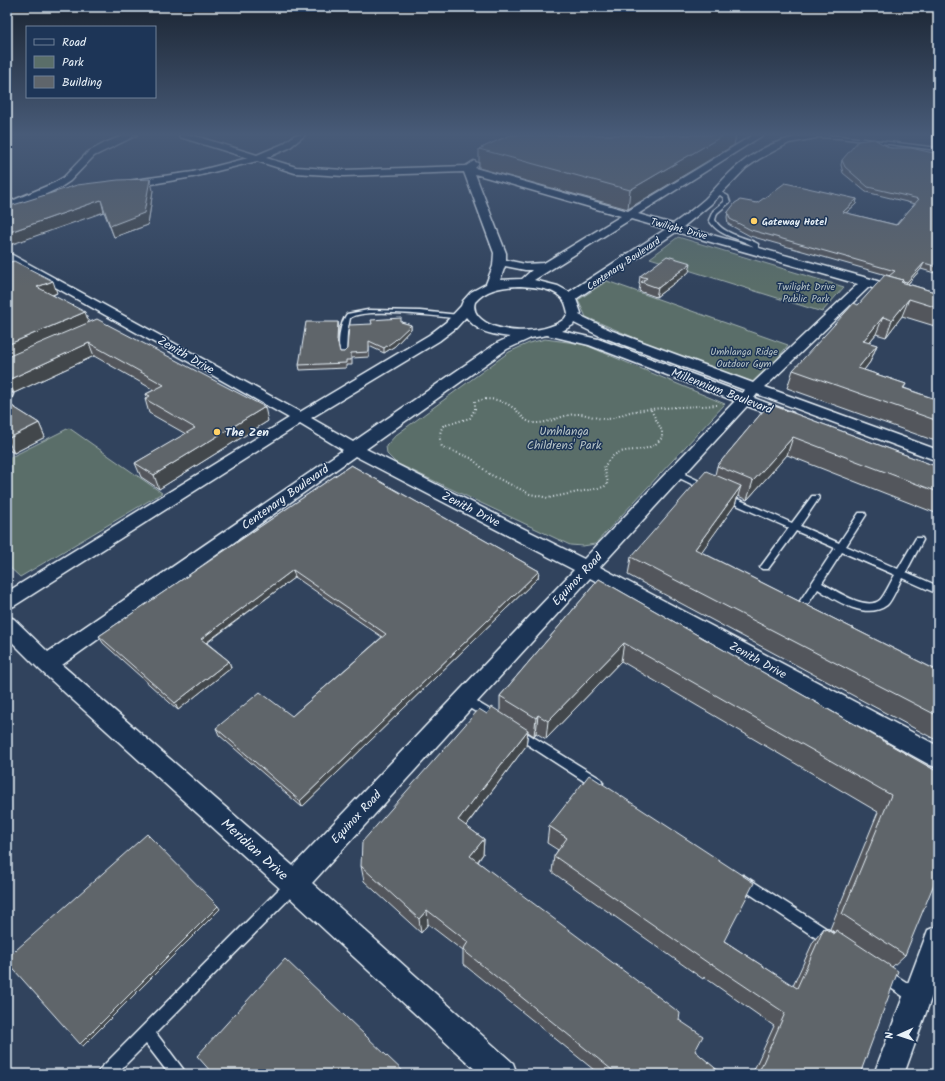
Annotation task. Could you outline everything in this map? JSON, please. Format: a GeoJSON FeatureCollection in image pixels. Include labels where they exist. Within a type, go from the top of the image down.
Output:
{"type":"FeatureCollection","features":[{"type":"Feature","properties":{"kind":"street"},"geometry":{"type":"LineString","coordinates":[[7,206],[38,195],[56,185]]}},
{"type":"Feature","properties":{"kind":"street"},"geometry":{"type":"LineString","coordinates":[[474,185],[500,253],[516,273],[521,282]]}},
{"type":"Feature","properties":{"kind":"street","name":"Twilight Drive"},"geometry":{"type":"LineString","coordinates":[[526,185],[890,289]]}},
{"type":"Feature","properties":{"kind":"street"},"geometry":{"type":"LineString","coordinates":[[521,282],[678,185]]}},
{"type":"Feature","properties":{"kind":"street","name":"Centenary Boulevard"},"geometry":{"type":"LineString","coordinates":[[569,298],[676,227],[723,185]]}},
{"type":"Feature","properties":{"kind":"street"},"geometry":{"type":"LineString","coordinates":[[7,214],[48,200]]}},
{"type":"Feature","properties":{"kind":"street"},"geometry":{"type":"LineString","coordinates":[[491,286],[499,270],[501,262],[500,253]]}},
{"type":"Feature","properties":{"kind":"street","name":"Zenith Drive"},"geometry":{"type":"LineString","coordinates":[[7,255],[353,449],[587,568],[938,758]]}},
{"type":"Feature","properties":{"kind":"street"},"geometry":{"type":"LineString","coordinates":[[507,263],[525,267],[548,266]]}},
{"type":"Feature","properties":{"kind":"street"},"geometry":{"type":"LineString","coordinates":[[7,601],[300,418],[434,338],[463,312],[470,300],[478,292],[491,286],[521,282],[549,287],[561,292],[569,298],[574,304],[575,311],[573,317],[564,325],[550,332],[526,335],[508,334],[492,330],[479,324],[463,312]]}},
{"type":"Feature","properties":{"kind":"street","name":"Equinox Road"},"geometry":{"type":"LineString","coordinates":[[294,884],[749,394],[867,282]]}},
{"type":"Feature","properties":{"kind":"street","name":"Millennium Boulevard"},"geometry":{"type":"LineString","coordinates":[[573,317],[605,333],[749,394],[819,428]]}},
{"type":"Feature","properties":{"kind":"street"},"geometry":{"type":"LineString","coordinates":[[106,324],[120,318]]}},
{"type":"Feature","properties":{"kind":"street","name":"Millennium Boulevard"},"geometry":{"type":"LineString","coordinates":[[550,332],[593,342],[938,456]]}},
{"type":"Feature","properties":{"kind":"street","name":"Centenary Boulevard"},"geometry":{"type":"LineString","coordinates":[[47,664],[502,346],[526,335]]}},
{"type":"Feature","properties":{"kind":"street","name":"Meridian Drive"},"geometry":{"type":"LineString","coordinates":[[7,624],[47,664],[294,884],[502,1074]]}},
{"type":"Feature","properties":{"kind":"street"},"geometry":{"type":"LineString","coordinates":[[890,1074],[938,940]]}},
{"type":"Feature","properties":{"kind":"lane"},"geometry":{"type":"LineString","coordinates":[[717,191],[726,197],[727,202],[715,212],[712,220],[724,232],[756,245],[756,250]]}},
{"type":"Feature","properties":{"kind":"lane"},"geometry":{"type":"LineString","coordinates":[[343,354],[346,324],[348,317],[352,314],[368,312],[463,312]]}},
{"type":"Feature","properties":{"kind":"lane"},"geometry":{"type":"LineString","coordinates":[[7,392],[9,394],[7,398]]}},
{"type":"Feature","properties":{"kind":"lane"},"geometry":{"type":"LineString","coordinates":[[676,473],[793,527],[938,590]]}},
{"type":"Feature","properties":{"kind":"lane"},"geometry":{"type":"LineString","coordinates":[[765,567],[815,498]]}},
{"type":"Feature","properties":{"kind":"lane"},"geometry":{"type":"LineString","coordinates":[[796,614],[862,516]]}},
{"type":"Feature","properties":{"kind":"lane"},"geometry":{"type":"LineString","coordinates":[[816,584],[860,606],[879,606],[884,602],[919,540]]}},
{"type":"Feature","properties":{"kind":"lane"},"geometry":{"type":"LineString","coordinates":[[465,700],[606,789]]}},
{"type":"Feature","properties":{"kind":"lane"},"geometry":{"type":"LineString","coordinates":[[732,874],[838,944]]}},
{"type":"Feature","properties":{"kind":"lane"},"geometry":{"type":"LineString","coordinates":[[105,1074],[294,884]]}},
{"type":"Feature","properties":{"kind":"lane"},"geometry":{"type":"LineString","coordinates":[[871,966],[917,997]]}},
{"type":"Feature","properties":{"kind":"lane"},"geometry":{"type":"LineString","coordinates":[[146,1032],[178,1074]]}},
{"type":"Feature","properties":{"kind":"path"},"geometry":{"type":"LineString","coordinates":[[651,410],[662,431],[662,438],[658,443],[648,448],[616,453],[607,462],[604,468],[608,483],[604,487],[559,497],[548,498],[530,494],[489,474],[472,458],[442,447],[439,439],[439,431],[443,426],[462,422],[471,416],[474,412],[474,402],[479,399],[489,398],[499,400],[513,409],[526,421],[534,423],[549,422],[567,416],[581,414],[605,419],[621,416],[632,411],[721,405]]}},
{"type":"Feature","properties":{"kind":"green space","name":"Twilight Drive Public Park"},"geometry":{"type":"Polygon","coordinates":[[[678,237],[844,287],[822,312],[650,258],[678,237]]]}},
{"type":"Feature","properties":{"kind":"green space","name":"Umhlanga Ridge Outdoor Gym"},"geometry":{"type":"Polygon","coordinates":[[[607,281],[788,345],[754,389],[586,317],[578,300],[607,281]]]}},
{"type":"Feature","properties":{"kind":"green space","name":"Umhlanga Childrens' Park"},"geometry":{"type":"Polygon","coordinates":[[[545,339],[583,344],[725,404],[595,544],[583,546],[570,545],[396,463],[387,454],[386,446],[396,435],[509,352],[529,343],[545,339]]]}},
{"type":"Feature","properties":{"kind":"green space"},"geometry":{"type":"Polygon","coordinates":[[[69,428],[162,493],[20,577],[7,565],[7,459],[69,428]]]}},
{"type":"Feature","properties":{"kind":"building"},"geometry":{"type":"Polygon","coordinates":[[[76,185],[149,185],[144,213],[110,226],[101,200],[7,233],[7,207],[76,185]]]}},
{"type":"Feature","properties":{"kind":"building"},"geometry":{"type":"Polygon","coordinates":[[[613,185],[638,185],[630,190],[613,185]]]}},
{"type":"Feature","properties":{"kind":"building"},"geometry":{"type":"Polygon","coordinates":[[[782,185],[796,185],[857,199],[843,212],[896,225],[919,199],[866,185],[938,185],[938,267],[924,263],[907,282],[902,281],[903,280],[889,276],[895,271],[751,230],[730,219],[728,212],[735,203],[740,200],[757,203],[782,185]]]}},
{"type":"Feature","properties":{"kind":"building"},"geometry":{"type":"Polygon","coordinates":[[[667,256],[691,263],[658,288],[641,282],[647,278],[640,276],[667,256]]]}},
{"type":"Feature","properties":{"kind":"building"},"geometry":{"type":"Polygon","coordinates":[[[14,261],[53,281],[37,287],[85,312],[7,345],[7,263],[14,261]]]}},
{"type":"Feature","properties":{"kind":"building"},"geometry":{"type":"Polygon","coordinates":[[[885,275],[903,280],[901,282],[938,293],[938,308],[909,299],[892,320],[883,317],[863,341],[877,345],[858,368],[906,384],[903,388],[938,400],[938,421],[793,370],[854,303],[858,305],[885,275]]]}},
{"type":"Feature","properties":{"kind":"building"},"geometry":{"type":"Polygon","coordinates":[[[401,318],[401,322],[411,325],[384,348],[369,341],[369,352],[351,353],[351,360],[346,360],[346,363],[299,365],[306,322],[338,322],[337,340],[340,352],[344,352],[347,349],[349,325],[372,324],[371,320],[401,318]]]}},
{"type":"Feature","properties":{"kind":"building"},"geometry":{"type":"Polygon","coordinates":[[[97,319],[265,407],[154,475],[135,463],[195,428],[145,399],[150,396],[146,394],[164,385],[89,343],[8,380],[7,379],[7,357],[97,319]]]}},
{"type":"Feature","properties":{"kind":"building"},"geometry":{"type":"Polygon","coordinates":[[[7,403],[39,423],[7,439],[7,403]]]}},
{"type":"Feature","properties":{"kind":"building"},"geometry":{"type":"Polygon","coordinates":[[[769,404],[938,467],[938,492],[793,437],[753,481],[717,466],[769,404]]]}},
{"type":"Feature","properties":{"kind":"building"},"geometry":{"type":"Polygon","coordinates":[[[351,465],[539,571],[300,801],[216,728],[260,692],[292,716],[386,634],[293,570],[201,639],[229,661],[175,703],[99,636],[351,465]]]}},
{"type":"Feature","properties":{"kind":"building"},"geometry":{"type":"Polygon","coordinates":[[[706,471],[741,486],[695,549],[938,671],[938,716],[631,557],[706,471]]]}},
{"type":"Feature","properties":{"kind":"building"},"geometry":{"type":"Polygon","coordinates":[[[599,579],[938,772],[938,874],[905,955],[842,914],[891,795],[624,643],[548,721],[538,715],[536,718],[500,696],[599,579]]]}},
{"type":"Feature","properties":{"kind":"building"},"geometry":{"type":"Polygon","coordinates":[[[492,707],[528,730],[458,820],[484,839],[470,856],[680,1013],[679,1020],[703,1036],[695,1051],[721,1074],[617,1074],[463,950],[468,942],[427,910],[419,919],[361,866],[362,842],[479,709],[487,714],[492,707]]]}},
{"type":"Feature","properties":{"kind":"building"},"geometry":{"type":"Polygon","coordinates":[[[589,775],[754,883],[724,941],[797,988],[824,928],[834,934],[836,930],[898,971],[860,1074],[758,1074],[785,1013],[712,964],[711,965],[554,856],[567,838],[549,826],[589,775]]]}},
{"type":"Feature","properties":{"kind":"building"},"geometry":{"type":"Polygon","coordinates":[[[147,834],[218,906],[80,1044],[7,962],[7,958],[147,834]]]}},
{"type":"Feature","properties":{"kind":"building"},"geometry":{"type":"Polygon","coordinates":[[[285,959],[406,1074],[213,1074],[197,1056],[285,959]]]}},
{"type":"Feature","properties":{"kind":"place","name":"Gateway Hotel"},"geometry":{"type":"Point","coordinates":[754,221]}},
{"type":"Feature","properties":{"kind":"place","name":"The Zen"},"geometry":{"type":"Point","coordinates":[217,432]}}]}
